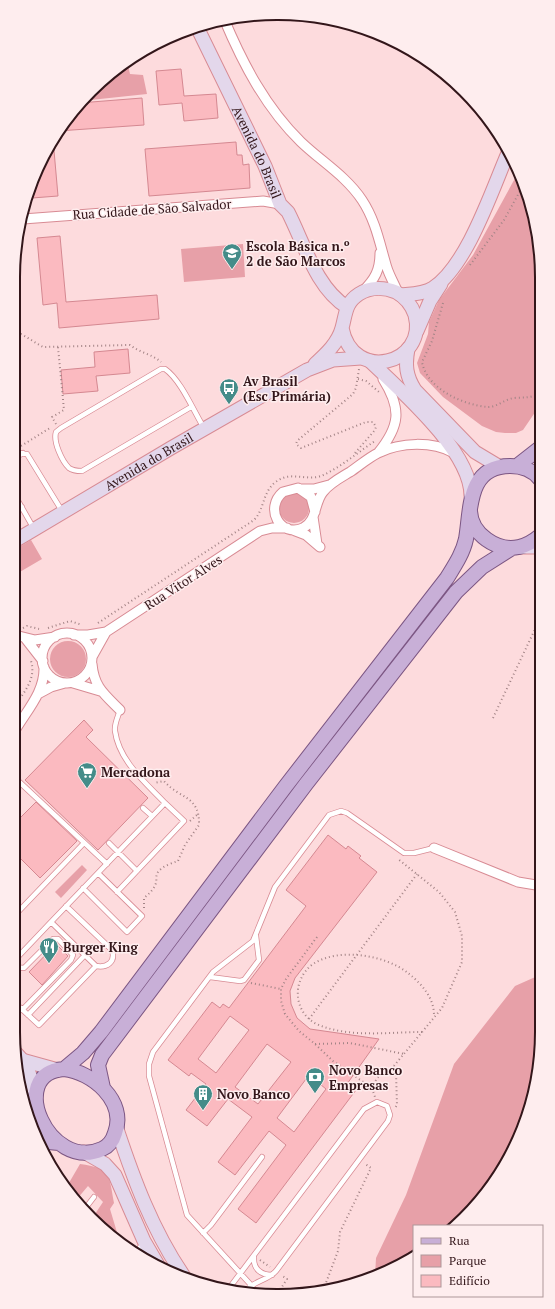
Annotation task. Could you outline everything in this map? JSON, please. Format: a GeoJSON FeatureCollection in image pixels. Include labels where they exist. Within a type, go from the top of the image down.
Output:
{"type":"FeatureCollection","features":[{"type":"Feature","properties":{"kind":"main road"},"geometry":{"type":"LineString","coordinates":[[517,466],[535,452]]}},
{"type":"Feature","properties":{"kind":"main road"},"geometry":{"type":"LineString","coordinates":[[61,1069],[83,1053],[101,1032],[285,787],[447,578],[461,553],[466,539],[470,499],[481,478],[500,467],[517,466],[529,470],[535,475]]}},
{"type":"Feature","properties":{"kind":"main road"},"geometry":{"type":"LineString","coordinates":[[470,499],[470,514],[480,535],[500,547],[516,548]]}},
{"type":"Feature","properties":{"kind":"main road"},"geometry":{"type":"LineString","coordinates":[[35,1100],[38,1114],[44,1127],[59,1143],[68,1148],[84,1152],[97,1152],[105,1148],[113,1139],[117,1129],[115,1108],[103,1088],[98,1065],[102,1055],[296,796],[456,592],[482,567],[516,548],[531,543],[535,540]]}},
{"type":"Feature","properties":{"kind":"main road"},"geometry":{"type":"LineString","coordinates":[[32,1108],[42,1081],[52,1071],[61,1069],[83,1073],[103,1088]]}},
{"type":"Feature","properties":{"kind":"main road"},"geometry":{"type":"LineString","coordinates":[[45,1142],[59,1143]]}},
{"type":"Feature","properties":{"kind":"street"},"geometry":{"type":"LineString","coordinates":[[226,25],[248,70],[269,105],[302,142],[337,171],[357,192],[370,213],[387,268],[400,294]]}},
{"type":"Feature","properties":{"kind":"street","name":"Avenida do Brasil"},"geometry":{"type":"LineString","coordinates":[[200,33],[265,166],[280,204],[288,212],[327,290],[337,301],[347,307],[342,328],[330,350],[307,370]]}},
{"type":"Feature","properties":{"kind":"street"},"geometry":{"type":"LineString","coordinates":[[369,362],[380,363],[391,361],[401,356],[408,349],[430,301],[461,258],[505,158]]}},
{"type":"Feature","properties":{"kind":"street","name":"Rua Cidade de São Salvador"},"geometry":{"type":"LineString","coordinates":[[27,219],[263,201],[280,204]]}},
{"type":"Feature","properties":{"kind":"street"},"geometry":{"type":"LineString","coordinates":[[347,307],[370,284],[378,272],[380,264],[380,242]]}},
{"type":"Feature","properties":{"kind":"street"},"geometry":{"type":"LineString","coordinates":[[400,294],[426,291],[446,277]]}},
{"type":"Feature","properties":{"kind":"street"},"geometry":{"type":"LineString","coordinates":[[359,294],[370,289],[383,288],[400,294],[407,300],[414,313],[416,321],[415,336]]}},
{"type":"Feature","properties":{"kind":"street"},"geometry":{"type":"LineString","coordinates":[[342,328],[348,345],[369,362],[446,438],[457,455],[470,481],[470,499]]}},
{"type":"Feature","properties":{"kind":"street"},"geometry":{"type":"LineString","coordinates":[[408,349],[406,371],[408,380],[414,390],[475,452],[500,467]]}},
{"type":"Feature","properties":{"kind":"street","name":"Avenida do Brasil"},"geometry":{"type":"LineString","coordinates":[[20,538],[307,370],[333,360],[369,362]]}},
{"type":"Feature","properties":{"kind":"street","name":"Rua Vitor Alves"},"geometry":{"type":"LineString","coordinates":[[369,362],[390,390],[395,400],[397,412],[396,426],[378,453]]}},
{"type":"Feature","properties":{"kind":"street","name":"Rua Vitor Alves"},"geometry":{"type":"LineString","coordinates":[[22,637],[45,639],[62,634],[98,635],[106,632],[260,531],[269,520],[274,504],[283,492],[293,488],[314,489],[329,485],[378,453],[409,445],[422,444],[439,446],[457,455]]}},
{"type":"Feature","properties":{"kind":"street","name":"Rua Vitor Alves"},"geometry":{"type":"LineString","coordinates":[[260,531],[272,528],[290,529],[305,527],[314,515],[320,497],[329,485]]}},
{"type":"Feature","properties":{"kind":"street"},"geometry":{"type":"LineString","coordinates":[[274,504],[276,519],[290,529],[306,535],[318,546],[314,502],[311,497],[298,488]]}},
{"type":"Feature","properties":{"kind":"street"},"geometry":{"type":"LineString","coordinates":[[516,548],[535,547]]}},
{"type":"Feature","properties":{"kind":"street","name":"Rua Vitor Alves"},"geometry":{"type":"LineString","coordinates":[[38,694],[51,687],[70,683],[87,673],[106,632]]}},
{"type":"Feature","properties":{"kind":"street"},"geometry":{"type":"LineString","coordinates":[[74,634],[84,640],[91,651],[93,674],[100,691],[120,710]]}},
{"type":"Feature","properties":{"kind":"street"},"geometry":{"type":"LineString","coordinates":[[20,723],[38,694],[43,680],[44,649],[56,636]]}},
{"type":"Feature","properties":{"kind":"street"},"geometry":{"type":"LineString","coordinates":[[22,637],[51,677],[55,680],[100,691]]}},
{"type":"Feature","properties":{"kind":"street"},"geometry":{"type":"LineString","coordinates":[[434,848],[518,882],[535,885]]}},
{"type":"Feature","properties":{"kind":"street"},"geometry":{"type":"LineString","coordinates":[[22,1057],[61,1069]]}},
{"type":"Feature","properties":{"kind":"street"},"geometry":{"type":"LineString","coordinates":[[22,1060],[29,1072],[35,1100]]}},
{"type":"Feature","properties":{"kind":"street"},"geometry":{"type":"LineString","coordinates":[[117,1129],[145,1208],[159,1236],[179,1269]]}},
{"type":"Feature","properties":{"kind":"street"},"geometry":{"type":"LineString","coordinates":[[84,1152],[105,1164],[115,1175],[144,1241],[153,1257]]}},
{"type":"Feature","properties":{"kind":"lane"},"geometry":{"type":"LineString","coordinates":[[191,407],[86,469],[78,472],[69,468],[54,441],[56,432],[59,429],[161,369],[166,369],[173,375],[204,429]]}},
{"type":"Feature","properties":{"kind":"lane"},"geometry":{"type":"LineString","coordinates":[[20,451],[27,454],[63,512]]}},
{"type":"Feature","properties":{"kind":"lane"},"geometry":{"type":"LineString","coordinates":[[20,504],[34,529]]}},
{"type":"Feature","properties":{"kind":"lane"},"geometry":{"type":"LineString","coordinates":[[117,892],[184,822],[132,768],[121,748],[115,732],[115,724],[120,710]]}},
{"type":"Feature","properties":{"kind":"lane"},"geometry":{"type":"LineString","coordinates":[[20,783],[106,864]]}},
{"type":"Feature","properties":{"kind":"lane"},"geometry":{"type":"LineString","coordinates":[[20,955],[165,803]]}},
{"type":"Feature","properties":{"kind":"lane"},"geometry":{"type":"LineString","coordinates":[[144,808],[152,816]]}},
{"type":"Feature","properties":{"kind":"lane"},"geometry":{"type":"LineString","coordinates":[[251,1285],[189,1219],[185,1211],[148,1071],[153,1052],[210,977],[224,963],[250,946],[256,936],[275,888],[329,815],[341,812],[347,813],[399,851],[409,854],[434,848]]}},
{"type":"Feature","properties":{"kind":"lane"},"geometry":{"type":"LineString","coordinates":[[20,910],[84,843]]}},
{"type":"Feature","properties":{"kind":"lane"},"geometry":{"type":"LineString","coordinates":[[108,843],[137,871]]}},
{"type":"Feature","properties":{"kind":"lane"},"geometry":{"type":"LineString","coordinates":[[83,888],[127,932],[142,916],[98,873]]}},
{"type":"Feature","properties":{"kind":"lane"},"geometry":{"type":"LineString","coordinates":[[51,922],[96,966],[105,967],[108,965],[113,958],[112,950],[66,906]]}},
{"type":"Feature","properties":{"kind":"lane"},"geometry":{"type":"LineString","coordinates":[[210,977],[240,981],[244,980],[258,963],[256,936]]}},
{"type":"Feature","properties":{"kind":"lane"},"geometry":{"type":"LineString","coordinates":[[20,968],[24,968],[54,939],[58,939],[73,955],[71,960],[22,1010],[39,1025],[96,966]]}},
{"type":"Feature","properties":{"kind":"lane"},"geometry":{"type":"LineString","coordinates":[[28,1015],[86,955]]}},
{"type":"Feature","properties":{"kind":"lane"},"geometry":{"type":"LineString","coordinates":[[232,1285],[364,1109],[377,1102],[387,1106],[390,1115],[388,1121],[272,1275],[249,1287]]}},
{"type":"Feature","properties":{"kind":"lane"},"geometry":{"type":"LineString","coordinates":[[203,1233],[210,1226],[262,1157]]}},
{"type":"Feature","properties":{"kind":"lane"},"geometry":{"type":"LineString","coordinates":[[87,1205],[94,1196]]}},
{"type":"Feature","properties":{"kind":"lane"},"geometry":{"type":"LineString","coordinates":[[139,1249],[144,1241]]}},
{"type":"Feature","properties":{"kind":"lane"},"geometry":{"type":"LineString","coordinates":[[255,1256],[254,1262],[257,1270],[263,1274],[272,1275]]}},
{"type":"Feature","properties":{"kind":"path"},"geometry":{"type":"LineString","coordinates":[[468,268],[504,220],[520,192]]}},
{"type":"Feature","properties":{"kind":"path"},"geometry":{"type":"LineString","coordinates":[[446,298],[432,341],[422,362],[428,376],[450,395],[489,407],[512,398],[535,395]]}},
{"type":"Feature","properties":{"kind":"path"},"geometry":{"type":"LineString","coordinates":[[20,334],[43,347],[130,345],[139,353],[149,355],[161,361],[161,369]]}},
{"type":"Feature","properties":{"kind":"path"},"geometry":{"type":"LineString","coordinates":[[58,347],[64,410],[52,417],[59,429]]}},
{"type":"Feature","properties":{"kind":"path"},"geometry":{"type":"LineString","coordinates":[[355,454],[375,430],[376,427],[373,422],[366,422],[301,448],[296,444],[297,441],[353,394],[358,379],[369,362]]}},
{"type":"Feature","properties":{"kind":"path"},"geometry":{"type":"LineString","coordinates":[[358,379],[372,386],[383,397]]}},
{"type":"Feature","properties":{"kind":"path"},"geometry":{"type":"LineString","coordinates":[[20,447],[56,424]]}},
{"type":"Feature","properties":{"kind":"path"},"geometry":{"type":"LineString","coordinates":[[93,625],[107,618],[254,520],[259,513],[266,492],[276,481],[294,476],[321,476],[378,439]]}},
{"type":"Feature","properties":{"kind":"path"},"geometry":{"type":"LineString","coordinates":[[45,629],[70,622],[88,626]]}},
{"type":"Feature","properties":{"kind":"path"},"geometry":{"type":"LineString","coordinates":[[22,637],[23,628],[27,626],[42,629]]}},
{"type":"Feature","properties":{"kind":"path"},"geometry":{"type":"LineString","coordinates":[[493,718],[535,630]]}},
{"type":"Feature","properties":{"kind":"path"},"geometry":{"type":"LineString","coordinates":[[20,698],[32,680],[32,666],[28,656]]}},
{"type":"Feature","properties":{"kind":"path"},"geometry":{"type":"LineString","coordinates":[[184,822],[191,821],[198,814]]}},
{"type":"Feature","properties":{"kind":"path"},"geometry":{"type":"LineString","coordinates":[[372,1088],[377,1078],[393,1067],[404,1054],[447,998],[462,962],[462,936],[455,912],[438,892],[395,856],[399,851]]}},
{"type":"Feature","properties":{"kind":"path"},"geometry":{"type":"LineString","coordinates":[[308,1019],[417,874]]}},
{"type":"Feature","properties":{"kind":"path"},"geometry":{"type":"LineString","coordinates":[[317,937],[286,978],[281,989],[281,1001],[290,1022],[333,1061],[372,1088],[377,1102]]}},
{"type":"Feature","properties":{"kind":"path"},"geometry":{"type":"LineString","coordinates":[[422,1032],[351,1031],[332,1029],[308,1019],[302,1012],[297,994],[302,977],[313,964],[321,960],[356,955],[374,957],[402,968],[425,990],[432,1001],[434,1015]]}},
{"type":"Feature","properties":{"kind":"path"},"geometry":{"type":"LineString","coordinates":[[240,981],[281,989]]}},
{"type":"Feature","properties":{"kind":"path"},"geometry":{"type":"LineString","coordinates":[[315,1044],[350,1043],[404,1054]]}},
{"type":"Feature","properties":{"kind":"path"},"geometry":{"type":"LineString","coordinates":[[390,1115],[397,1105],[396,1073],[393,1067]]}},
{"type":"Feature","properties":{"kind":"path"},"geometry":{"type":"LineString","coordinates":[[325,1284],[338,1251],[340,1232],[370,1168],[359,1160]]}},
{"type":"Feature","properties":{"kind":"green space"},"geometry":{"type":"Polygon","coordinates":[[[128,67],[130,74],[143,75],[147,94],[91,100],[128,67]]]}},
{"type":"Feature","properties":{"kind":"green space"},"geometry":{"type":"Polygon","coordinates":[[[515,179],[530,227],[533,244],[535,278],[535,412],[523,430],[516,433],[496,432],[482,426],[443,397],[420,373],[417,363],[428,334],[429,322],[439,300],[473,255],[515,179]]]}},
{"type":"Feature","properties":{"kind":"green space"},"geometry":{"type":"Polygon","coordinates":[[[243,244],[245,277],[184,282],[181,249],[243,244]]]}},
{"type":"Feature","properties":{"kind":"green space"},"geometry":{"type":"Polygon","coordinates":[[[294,493],[300,494],[308,502],[308,514],[300,522],[294,523],[288,522],[280,514],[279,508],[280,502],[288,494],[294,493]]]}},
{"type":"Feature","properties":{"kind":"green space"},"geometry":{"type":"Polygon","coordinates":[[[31,540],[42,559],[20,572],[20,547],[31,540]]]}},
{"type":"Feature","properties":{"kind":"green space"},"geometry":{"type":"Polygon","coordinates":[[[72,641],[81,646],[85,652],[85,666],[81,672],[72,677],[64,677],[55,672],[51,666],[50,655],[55,646],[61,642],[72,641]]]}},
{"type":"Feature","properties":{"kind":"green space"},"geometry":{"type":"Polygon","coordinates":[[[82,865],[87,870],[61,898],[55,892],[82,865]]]}},
{"type":"Feature","properties":{"kind":"green space"},"geometry":{"type":"Polygon","coordinates":[[[535,977],[535,1032],[533,1065],[521,1114],[501,1160],[492,1175],[460,1214],[447,1225],[413,1225],[413,1251],[375,1269],[376,1258],[406,1195],[454,1064],[515,986],[535,977]]]}},
{"type":"Feature","properties":{"kind":"green space"},"geometry":{"type":"Polygon","coordinates":[[[80,1164],[98,1168],[107,1174],[114,1203],[110,1209],[117,1233],[95,1214],[103,1202],[88,1186],[80,1196],[69,1183],[80,1164]]]}},
{"type":"Feature","properties":{"kind":"building"},"geometry":{"type":"Polygon","coordinates":[[[181,69],[184,96],[216,94],[218,118],[184,121],[182,103],[159,105],[156,71],[181,69]]]}},
{"type":"Feature","properties":{"kind":"building"},"geometry":{"type":"Polygon","coordinates":[[[142,98],[144,125],[66,130],[89,102],[142,98]]]}},
{"type":"Feature","properties":{"kind":"building"},"geometry":{"type":"Polygon","coordinates":[[[236,142],[237,155],[242,155],[243,165],[249,164],[250,188],[149,196],[145,149],[236,142]]]}},
{"type":"Feature","properties":{"kind":"building"},"geometry":{"type":"Polygon","coordinates":[[[54,149],[58,196],[33,198],[54,149]]]}},
{"type":"Feature","properties":{"kind":"building"},"geometry":{"type":"Polygon","coordinates":[[[60,236],[66,302],[157,295],[159,319],[59,328],[57,303],[43,305],[37,238],[60,236]]]}},
{"type":"Feature","properties":{"kind":"building"},"geometry":{"type":"Polygon","coordinates":[[[128,349],[130,373],[96,376],[98,391],[63,394],[61,370],[95,367],[94,352],[128,349]]]}},
{"type":"Feature","properties":{"kind":"building","name":"Mercadona"},"geometry":{"type":"Polygon","coordinates":[[[84,720],[93,730],[86,737],[148,798],[98,850],[25,780],[84,720]]]}},
{"type":"Feature","properties":{"kind":"building"},"geometry":{"type":"Polygon","coordinates":[[[36,802],[77,841],[40,878],[20,858],[20,818],[36,802]]]}},
{"type":"Feature","properties":{"kind":"building"},"geometry":{"type":"Polygon","coordinates":[[[328,835],[346,849],[348,846],[361,856],[359,858],[377,872],[295,978],[290,991],[291,1004],[297,1018],[310,1029],[379,1039],[347,1084],[356,1090],[256,1223],[238,1209],[286,1145],[269,1131],[235,1175],[218,1162],[252,1117],[228,1099],[207,1126],[186,1110],[206,1084],[191,1073],[189,1076],[168,1060],[212,1002],[220,1008],[223,1004],[229,1008],[306,906],[286,890],[328,835]],[[230,1016],[198,1059],[216,1073],[249,1030],[230,1016]],[[267,1044],[235,1087],[258,1104],[291,1062],[267,1044]],[[309,1075],[277,1118],[294,1132],[326,1089],[309,1075]]]}},
{"type":"Feature","properties":{"kind":"building","name":"Burger King"},"geometry":{"type":"Polygon","coordinates":[[[56,944],[68,956],[42,985],[29,972],[56,944]]]}},
{"type":"Feature","properties":{"kind":"place","name":"Escola Básica n.º 2 de São Marcos"},"geometry":{"type":"Point","coordinates":[232,270]}},
{"type":"Feature","properties":{"kind":"place","name":"Av Brasil (Esc Primária)"},"geometry":{"type":"Point","coordinates":[229,405]}},
{"type":"Feature","properties":{"kind":"place","name":"Mercadona"},"geometry":{"type":"Point","coordinates":[87,789]}},
{"type":"Feature","properties":{"kind":"place","name":"Burger King"},"geometry":{"type":"Point","coordinates":[49,964]}},
{"type":"Feature","properties":{"kind":"place","name":"Novo Banco Empresas"},"geometry":{"type":"Point","coordinates":[315,1094]}},
{"type":"Feature","properties":{"kind":"place","name":"Novo Banco"},"geometry":{"type":"Point","coordinates":[203,1111]}}]}
